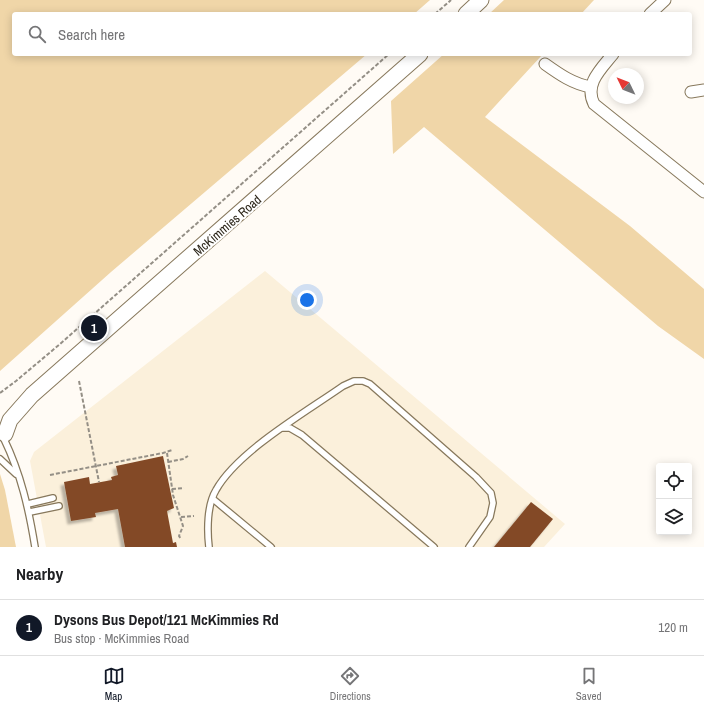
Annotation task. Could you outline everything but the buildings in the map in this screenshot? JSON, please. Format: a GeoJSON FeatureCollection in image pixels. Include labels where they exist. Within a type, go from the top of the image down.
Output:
{"type":"FeatureCollection","features":[{"type":"Feature","properties":{"kind":"main road"},"geometry":{"type":"LineString","coordinates":[[468,12],[481,0]]}},
{"type":"Feature","properties":{"kind":"main road","name":"McKimmies Road"},"geometry":{"type":"LineString","coordinates":[[2,435],[10,420],[32,395],[418,56]]}},
{"type":"Feature","properties":{"kind":"main road","name":"McKimmies Road"},"geometry":{"type":"LineString","coordinates":[[0,413],[32,395]]}},
{"type":"Feature","properties":{"kind":"street"},"geometry":{"type":"LineString","coordinates":[[652,12],[665,0]]}},
{"type":"Feature","properties":{"kind":"street"},"geometry":{"type":"LineString","coordinates":[[611,56],[598,73],[591,87],[591,97],[601,110],[704,192]]}},
{"type":"Feature","properties":{"kind":"street"},"geometry":{"type":"LineString","coordinates":[[545,64],[568,80],[580,85],[591,87]]}},
{"type":"Feature","properties":{"kind":"street"},"geometry":{"type":"LineString","coordinates":[[691,92],[704,90]]}},
{"type":"Feature","properties":{"kind":"lane"},"geometry":{"type":"LineString","coordinates":[[209,547],[209,521],[215,491],[231,470],[283,428],[343,386],[354,381],[363,381],[370,384],[476,476],[491,493],[493,503],[490,517],[469,547]]}},
{"type":"Feature","properties":{"kind":"lane"},"geometry":{"type":"LineString","coordinates":[[283,428],[290,428],[302,435],[433,546]]}},
{"type":"Feature","properties":{"kind":"lane"},"geometry":{"type":"LineString","coordinates":[[2,435],[28,504],[35,547]]}},
{"type":"Feature","properties":{"kind":"lane"},"geometry":{"type":"LineString","coordinates":[[0,459],[18,475]]}},
{"type":"Feature","properties":{"kind":"lane"},"geometry":{"type":"LineString","coordinates":[[28,504],[53,498]]}},
{"type":"Feature","properties":{"kind":"lane"},"geometry":{"type":"LineString","coordinates":[[213,499],[271,547]]}},
{"type":"Feature","properties":{"kind":"lane"},"geometry":{"type":"LineString","coordinates":[[30,512],[58,506]]}},
{"type":"Feature","properties":{"kind":"path"},"geometry":{"type":"LineString","coordinates":[[437,12],[451,0]]}},
{"type":"Feature","properties":{"kind":"path"},"geometry":{"type":"LineString","coordinates":[[0,393],[66,339],[387,56]]}},
{"type":"Feature","properties":{"kind":"path"},"geometry":{"type":"LineString","coordinates":[[79,381],[99,482]]}},
{"type":"Feature","properties":{"kind":"path"},"geometry":{"type":"LineString","coordinates":[[50,475],[167,453],[172,450]]}},
{"type":"Feature","properties":{"kind":"path"},"geometry":{"type":"LineString","coordinates":[[167,453],[172,489],[183,526],[179,536],[181,540]]}},
{"type":"Feature","properties":{"kind":"path"},"geometry":{"type":"LineString","coordinates":[[168,462],[183,459],[188,456]]}},
{"type":"Feature","properties":{"kind":"path"},"geometry":{"type":"LineString","coordinates":[[172,489],[184,488]]}},
{"type":"Feature","properties":{"kind":"path"},"geometry":{"type":"LineString","coordinates":[[181,517],[194,516]]}},
{"type":"Feature","properties":{"kind":"shaded area"},"geometry":{"type":"Polygon","coordinates":[[[0,0],[430,0],[416,12],[12,12],[12,56],[365,56],[111,272],[0,371],[0,0]]]}},
{"type":"Feature","properties":{"kind":"shaded area"},"geometry":{"type":"Polygon","coordinates":[[[504,0],[594,0],[583,12],[491,12],[504,0]]]}},
{"type":"Feature","properties":{"kind":"shaded area"},"geometry":{"type":"Polygon","coordinates":[[[442,56],[541,56],[485,117],[630,226],[704,289],[704,359],[658,326],[424,127],[393,154],[391,101],[442,56]]]}},
{"type":"Feature","properties":{"kind":"shaded area"},"geometry":{"type":"Polygon","coordinates":[[[265,271],[565,524],[544,547],[46,547],[30,461],[34,452],[265,271]]]}},
{"type":"Feature","properties":{"kind":"shaded area"},"geometry":{"type":"Polygon","coordinates":[[[0,474],[5,490],[16,547],[0,547],[0,474]]]}},
{"type":"Feature","properties":{"kind":"place","name":"Dysons Bus Depot/121 McKimmies Rd"},"geometry":{"type":"Point","coordinates":[94,328]}}]}
